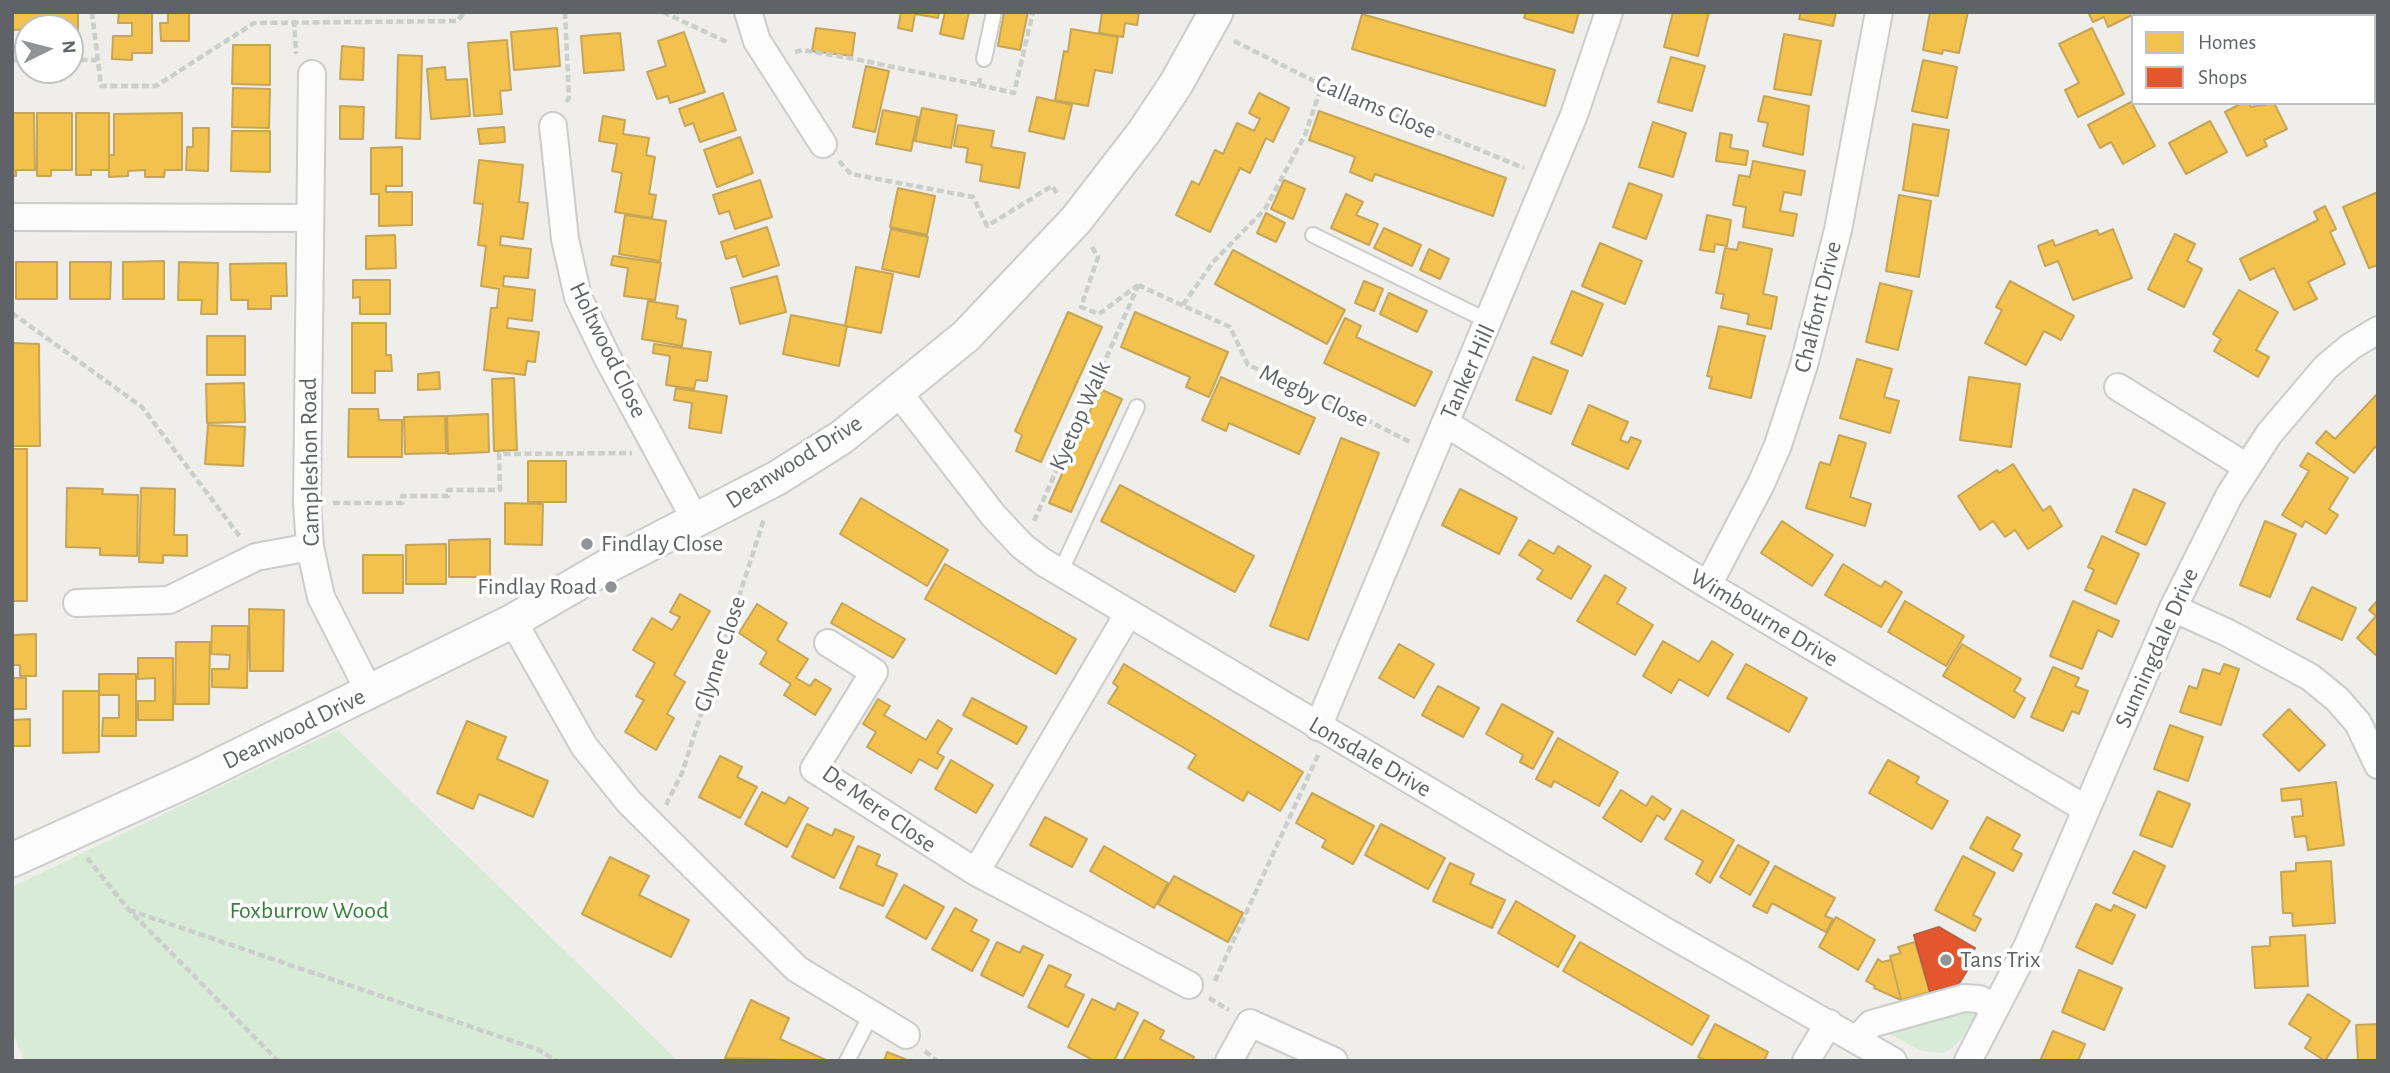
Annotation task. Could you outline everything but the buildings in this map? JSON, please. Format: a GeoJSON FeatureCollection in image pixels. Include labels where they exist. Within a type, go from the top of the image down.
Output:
{"type":"FeatureCollection","features":[{"type":"Feature","properties":{"kind":"street"},"geometry":{"type":"LineString","coordinates":[[748,12],[750,25],[769,61],[823,144]]}},
{"type":"Feature","properties":{"kind":"street","name":"Tanker Hill"},"geometry":{"type":"LineString","coordinates":[[1323,730],[1445,423],[1490,322],[1579,103],[1609,12]]}},
{"type":"Feature","properties":{"kind":"street","name":"Chalfont Drive"},"geometry":{"type":"LineString","coordinates":[[1709,585],[1765,474],[1804,365],[1838,230],[1879,12]]}},
{"type":"Feature","properties":{"kind":"street","name":"Deanwood Drive"},"geometry":{"type":"LineString","coordinates":[[12,860],[370,693],[513,621],[611,564],[777,478],[842,437],[1001,302],[1076,220],[1144,132],[1177,84],[1212,20]]}},
{"type":"Feature","properties":{"kind":"street","name":"Campleshon Road"},"geometry":{"type":"LineString","coordinates":[[312,74],[307,503],[310,547],[321,597],[370,693]]}},
{"type":"Feature","properties":{"kind":"street","name":"Holtwood Close"},"geometry":{"type":"LineString","coordinates":[[553,126],[565,239],[578,297],[696,521]]}},
{"type":"Feature","properties":{"kind":"street"},"geometry":{"type":"LineString","coordinates":[[12,217],[310,218]]}},
{"type":"Feature","properties":{"kind":"street","name":"Sunningdale Drive"},"geometry":{"type":"LineString","coordinates":[[1968,1061],[2028,945],[2173,608],[2209,533],[2269,434],[2326,368],[2350,347],[2378,330]]}},
{"type":"Feature","properties":{"kind":"street"},"geometry":{"type":"LineString","coordinates":[[2118,387],[2247,467]]}},
{"type":"Feature","properties":{"kind":"street","name":"Lonsdale Drive"},"geometry":{"type":"LineString","coordinates":[[898,392],[979,498],[1022,546],[1060,573],[1663,930],[1893,1061]]}},
{"type":"Feature","properties":{"kind":"street","name":"Wimbourne Drive"},"geometry":{"type":"LineString","coordinates":[[1445,423],[1709,585],[2086,809]]}},
{"type":"Feature","properties":{"kind":"street"},"geometry":{"type":"LineString","coordinates":[[77,603],[169,600],[256,557],[310,547]]}},
{"type":"Feature","properties":{"kind":"street"},"geometry":{"type":"LineString","coordinates":[[2173,608],[2239,638],[2310,677],[2337,699],[2358,723],[2372,746],[2378,765]]}},
{"type":"Feature","properties":{"kind":"street"},"geometry":{"type":"LineString","coordinates":[[976,872],[1128,614]]}},
{"type":"Feature","properties":{"kind":"street"},"geometry":{"type":"LineString","coordinates":[[513,621],[584,746],[629,802],[797,969],[906,1035]]}},
{"type":"Feature","properties":{"kind":"street","name":"De Mere Close"},"geometry":{"type":"LineString","coordinates":[[828,643],[874,671],[814,769],[976,872],[1189,985]]}},
{"type":"Feature","properties":{"kind":"street"},"geometry":{"type":"LineString","coordinates":[[1857,1039],[1871,1024],[1966,998],[1979,999],[1995,1007]]}},
{"type":"Feature","properties":{"kind":"street"},"geometry":{"type":"LineString","coordinates":[[1229,1061],[1250,1023],[1334,1061]]}},
{"type":"Feature","properties":{"kind":"street"},"geometry":{"type":"LineString","coordinates":[[1805,1061],[1829,1023]]}},
{"type":"Feature","properties":{"kind":"lane"},"geometry":{"type":"LineString","coordinates":[[984,59],[994,12]]}},
{"type":"Feature","properties":{"kind":"lane"},"geometry":{"type":"LineString","coordinates":[[1313,234],[1490,322]]}},
{"type":"Feature","properties":{"kind":"lane"},"geometry":{"type":"LineString","coordinates":[[1060,573],[1137,407]]}},
{"type":"Feature","properties":{"kind":"lane"},"geometry":{"type":"LineString","coordinates":[[847,1061],[871,1015]]}},
{"type":"Feature","properties":{"kind":"path"},"geometry":{"type":"LineString","coordinates":[[92,12],[101,86],[156,86],[254,23],[457,21],[465,12]]}},
{"type":"Feature","properties":{"kind":"path"},"geometry":{"type":"LineString","coordinates":[[553,126],[569,98],[565,12]]}},
{"type":"Feature","properties":{"kind":"path"},"geometry":{"type":"LineString","coordinates":[[663,12],[769,61],[802,50],[1014,93],[1033,12]]}},
{"type":"Feature","properties":{"kind":"path","name":"Callams Close"},"geometry":{"type":"LineString","coordinates":[[1212,20],[1322,85],[1548,177]]}},
{"type":"Feature","properties":{"kind":"path"},"geometry":{"type":"LineString","coordinates":[[979,85],[984,59]]}},
{"type":"Feature","properties":{"kind":"path"},"geometry":{"type":"LineString","coordinates":[[84,60],[97,60]]}},
{"type":"Feature","properties":{"kind":"path"},"geometry":{"type":"LineString","coordinates":[[1183,305],[1213,262],[1265,209],[1305,135],[1322,85]]}},
{"type":"Feature","properties":{"kind":"path"},"geometry":{"type":"LineString","coordinates":[[823,144],[851,174],[973,197],[987,226],[1052,186],[1098,257],[1081,307],[1099,314],[1138,285]]}},
{"type":"Feature","properties":{"kind":"path","name":"Megby Close"},"geometry":{"type":"LineString","coordinates":[[1138,285],[1230,327],[1248,365],[1312,392],[1433,454]]}},
{"type":"Feature","properties":{"kind":"path","name":"Kyetop Walk"},"geometry":{"type":"LineString","coordinates":[[1022,546],[1138,285]]}},
{"type":"Feature","properties":{"kind":"path"},"geometry":{"type":"LineString","coordinates":[[12,313],[142,407],[256,557]]}},
{"type":"Feature","properties":{"kind":"path"},"geometry":{"type":"LineString","coordinates":[[307,503],[402,503],[402,496],[448,496],[448,491],[500,490],[499,454],[659,453]]}},
{"type":"Feature","properties":{"kind":"path","name":"Glynne Close"},"geometry":{"type":"LineString","coordinates":[[655,828],[682,773],[777,478]]}},
{"type":"Feature","properties":{"kind":"path"},"geometry":{"type":"LineString","coordinates":[[1250,1023],[1208,997],[1323,730]]}},
{"type":"Feature","properties":{"kind":"path"},"geometry":{"type":"LineString","coordinates":[[70,834],[129,910],[278,1061]]}},
{"type":"Feature","properties":{"kind":"path"},"geometry":{"type":"LineString","coordinates":[[129,910],[539,1050],[556,1061]]}},
{"type":"Feature","properties":{"kind":"green space","name":"Foxburrow Wood"},"geometry":{"type":"Polygon","coordinates":[[[338,730],[678,1061],[25,1061],[12,1032],[12,887],[338,730]]]}},
{"type":"Feature","properties":{"kind":"green space"},"geometry":{"type":"Polygon","coordinates":[[[1973,1010],[1976,1014],[1964,1035],[1952,1049],[1944,1053],[1922,1051],[1882,1030],[1945,1011],[1973,1010]]]}},
{"type":"Feature","properties":{"kind":"place","name":"Findlay Close"},"geometry":{"type":"Point","coordinates":[587,544]}},
{"type":"Feature","properties":{"kind":"place","name":"Findlay Road"},"geometry":{"type":"Point","coordinates":[611,587]}},
{"type":"Feature","properties":{"kind":"place","name":"Tans Trix"},"geometry":{"type":"Point","coordinates":[1946,960]}}]}
